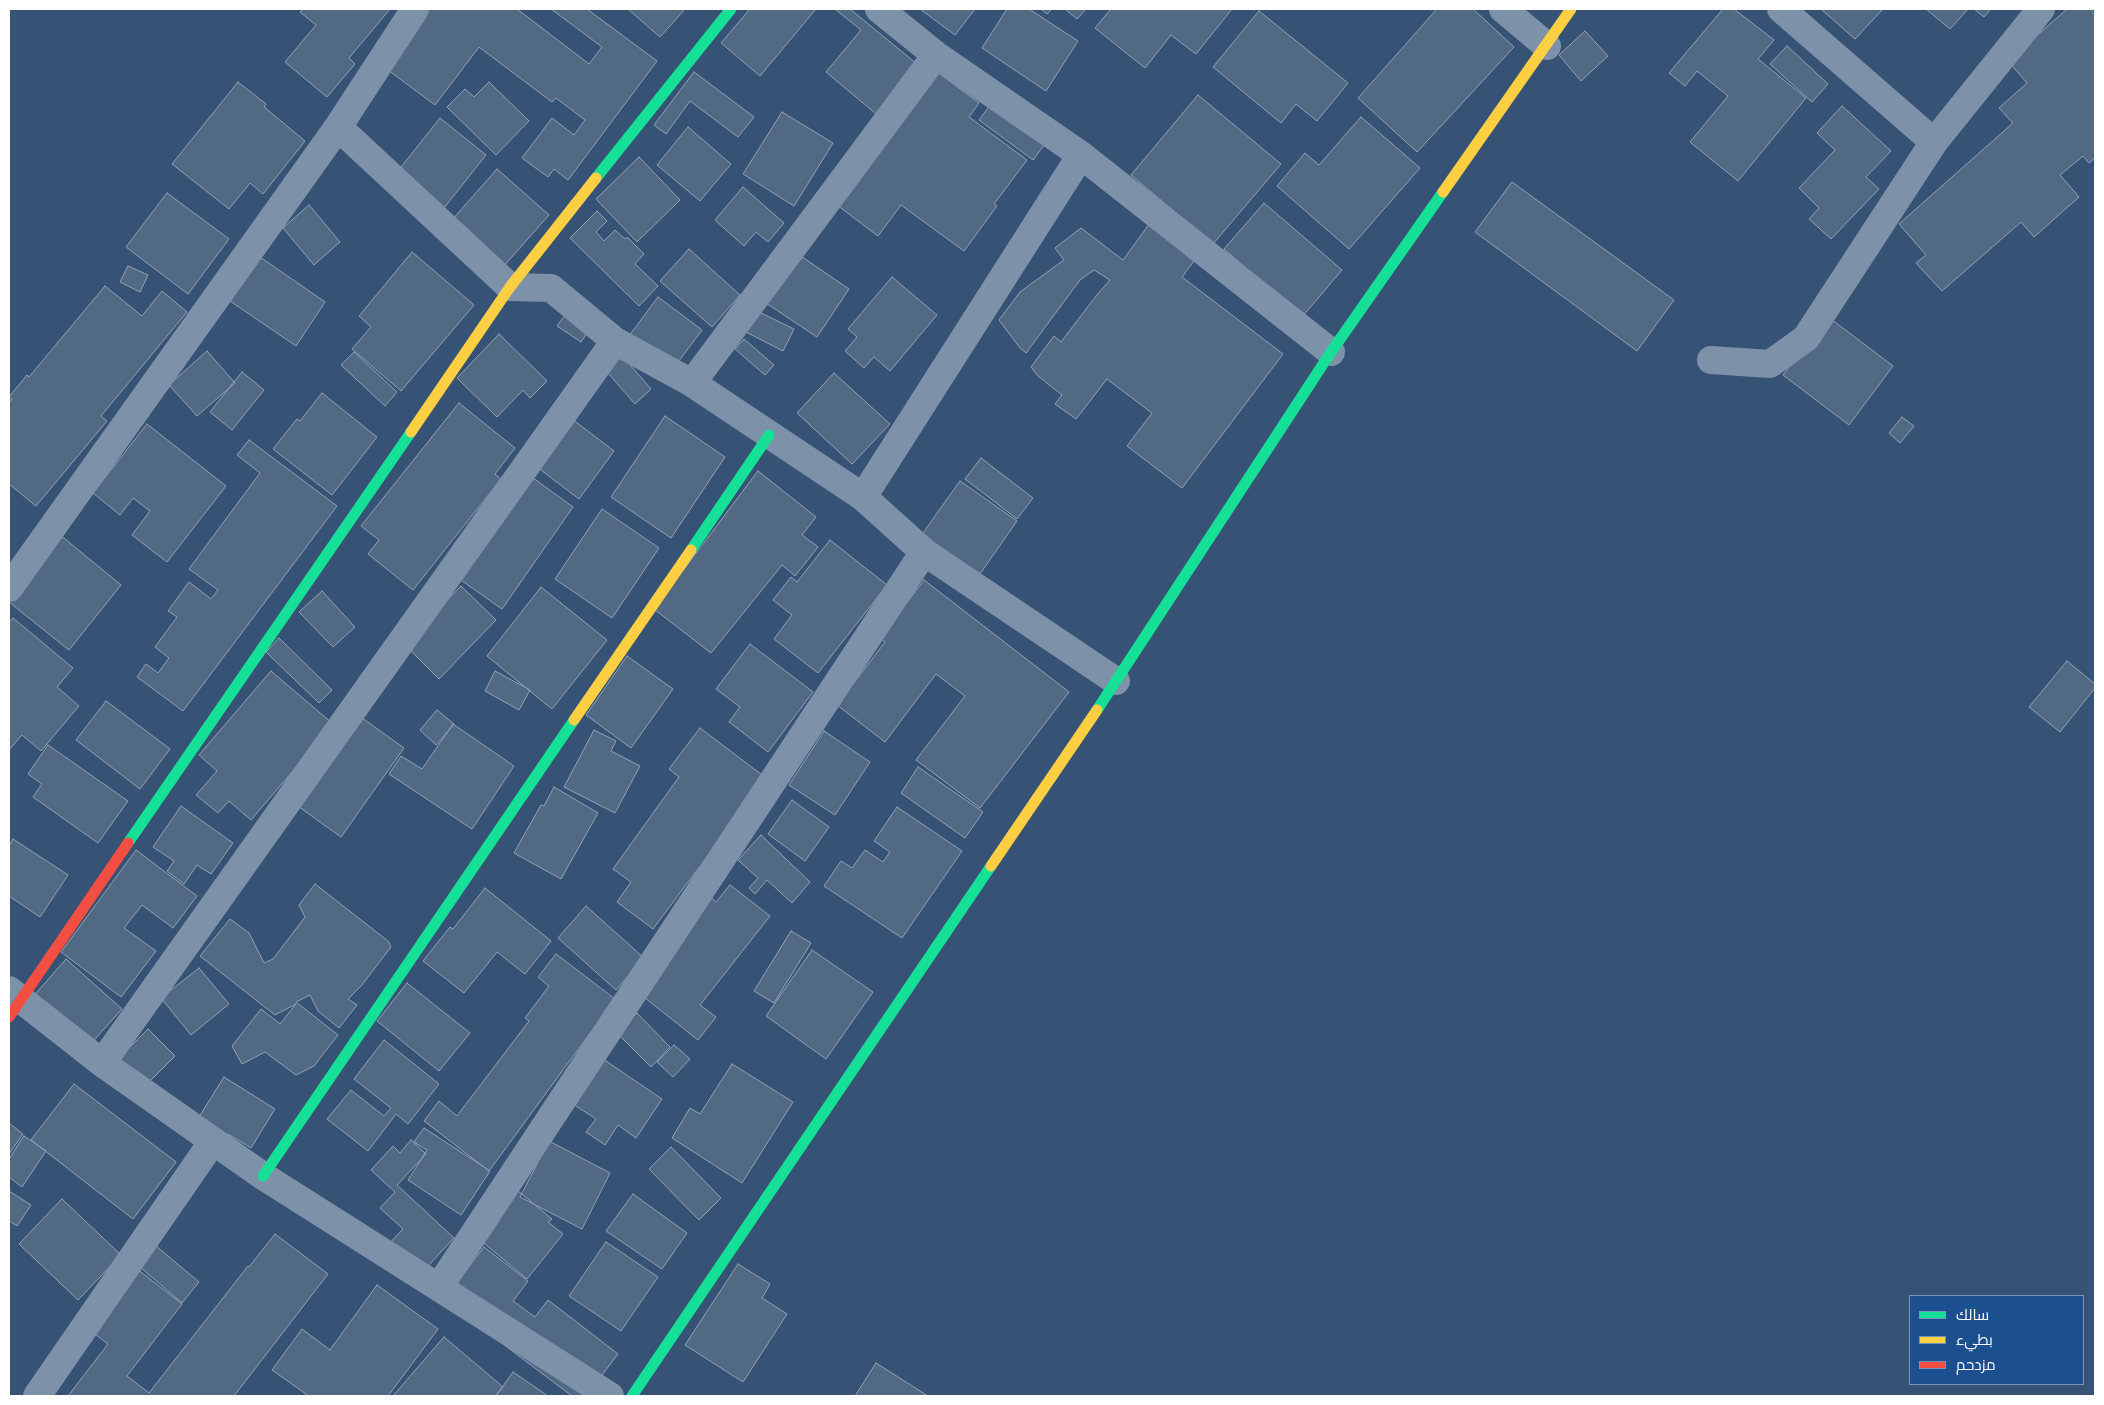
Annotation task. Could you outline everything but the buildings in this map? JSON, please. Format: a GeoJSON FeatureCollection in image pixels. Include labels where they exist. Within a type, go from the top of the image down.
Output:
{"type":"FeatureCollection","features":[{"type":"Feature","properties":{"kind":"street"},"geometry":{"type":"LineString","coordinates":[[9,588],[338,126],[415,9]]}},
{"type":"Feature","properties":{"kind":"street"},"geometry":{"type":"LineString","coordinates":[[610,1396],[263,1176],[13,1002],[510,287],[731,9]]}},
{"type":"Feature","properties":{"kind":"street"},"geometry":{"type":"LineString","coordinates":[[878,9],[936,55],[1081,155],[1331,352]]}},
{"type":"Feature","properties":{"kind":"street"},"geometry":{"type":"LineString","coordinates":[[1503,9],[1546,46]]}},
{"type":"Feature","properties":{"kind":"street"},"geometry":{"type":"LineString","coordinates":[[632,1396],[1116,681],[1331,352],[1572,9]]}},
{"type":"Feature","properties":{"kind":"street"},"geometry":{"type":"LineString","coordinates":[[1781,9],[1934,142]]}},
{"type":"Feature","properties":{"kind":"street"},"geometry":{"type":"LineString","coordinates":[[1711,360],[1770,364],[1806,338],[1934,142],[2041,9]]}},
{"type":"Feature","properties":{"kind":"street"},"geometry":{"type":"LineString","coordinates":[[692,383],[936,55]]}},
{"type":"Feature","properties":{"kind":"street"},"geometry":{"type":"LineString","coordinates":[[338,126],[510,287],[551,288],[615,341],[692,383],[863,497],[924,552],[1116,681]]}},
{"type":"Feature","properties":{"kind":"street"},"geometry":{"type":"LineString","coordinates":[[863,497],[1081,155]]}},
{"type":"Feature","properties":{"kind":"street"},"geometry":{"type":"LineString","coordinates":[[102,1063],[615,341]]}},
{"type":"Feature","properties":{"kind":"street"},"geometry":{"type":"LineString","coordinates":[[263,1176],[769,435]]}},
{"type":"Feature","properties":{"kind":"street"},"geometry":{"type":"LineString","coordinates":[[439,1287],[924,552]]}},
{"type":"Feature","properties":{"kind":"street"},"geometry":{"type":"LineString","coordinates":[[37,1396],[213,1141]]}},
{"type":"Feature","properties":{"kind":"traffic: fast"},"geometry":{"type":"LineString","coordinates":[[596,178],[731,9]]}},
{"type":"Feature","properties":{"kind":"traffic: fast"},"geometry":{"type":"LineString","coordinates":[[1097,710],[1331,352],[1443,192]]}},
{"type":"Feature","properties":{"kind":"traffic: fast"},"geometry":{"type":"LineString","coordinates":[[128,843],[411,432]]}},
{"type":"Feature","properties":{"kind":"traffic: fast"},"geometry":{"type":"LineString","coordinates":[[691,550],[769,435]]}},
{"type":"Feature","properties":{"kind":"traffic: fast"},"geometry":{"type":"LineString","coordinates":[[263,1176],[574,720]]}},
{"type":"Feature","properties":{"kind":"traffic: fast"},"geometry":{"type":"LineString","coordinates":[[632,1396],[991,866]]}},
{"type":"Feature","properties":{"kind":"traffic: slow"},"geometry":{"type":"LineString","coordinates":[[1443,192],[1571,9]]}},
{"type":"Feature","properties":{"kind":"traffic: slow"},"geometry":{"type":"LineString","coordinates":[[411,432],[510,287],[596,178]]}},
{"type":"Feature","properties":{"kind":"traffic: slow"},"geometry":{"type":"LineString","coordinates":[[574,720],[691,550]]}},
{"type":"Feature","properties":{"kind":"traffic: slow"},"geometry":{"type":"LineString","coordinates":[[991,866],[1097,710]]}},
{"type":"Feature","properties":{"kind":"traffic: jam"},"geometry":{"type":"LineString","coordinates":[[9,1017],[128,843]]}}]}
